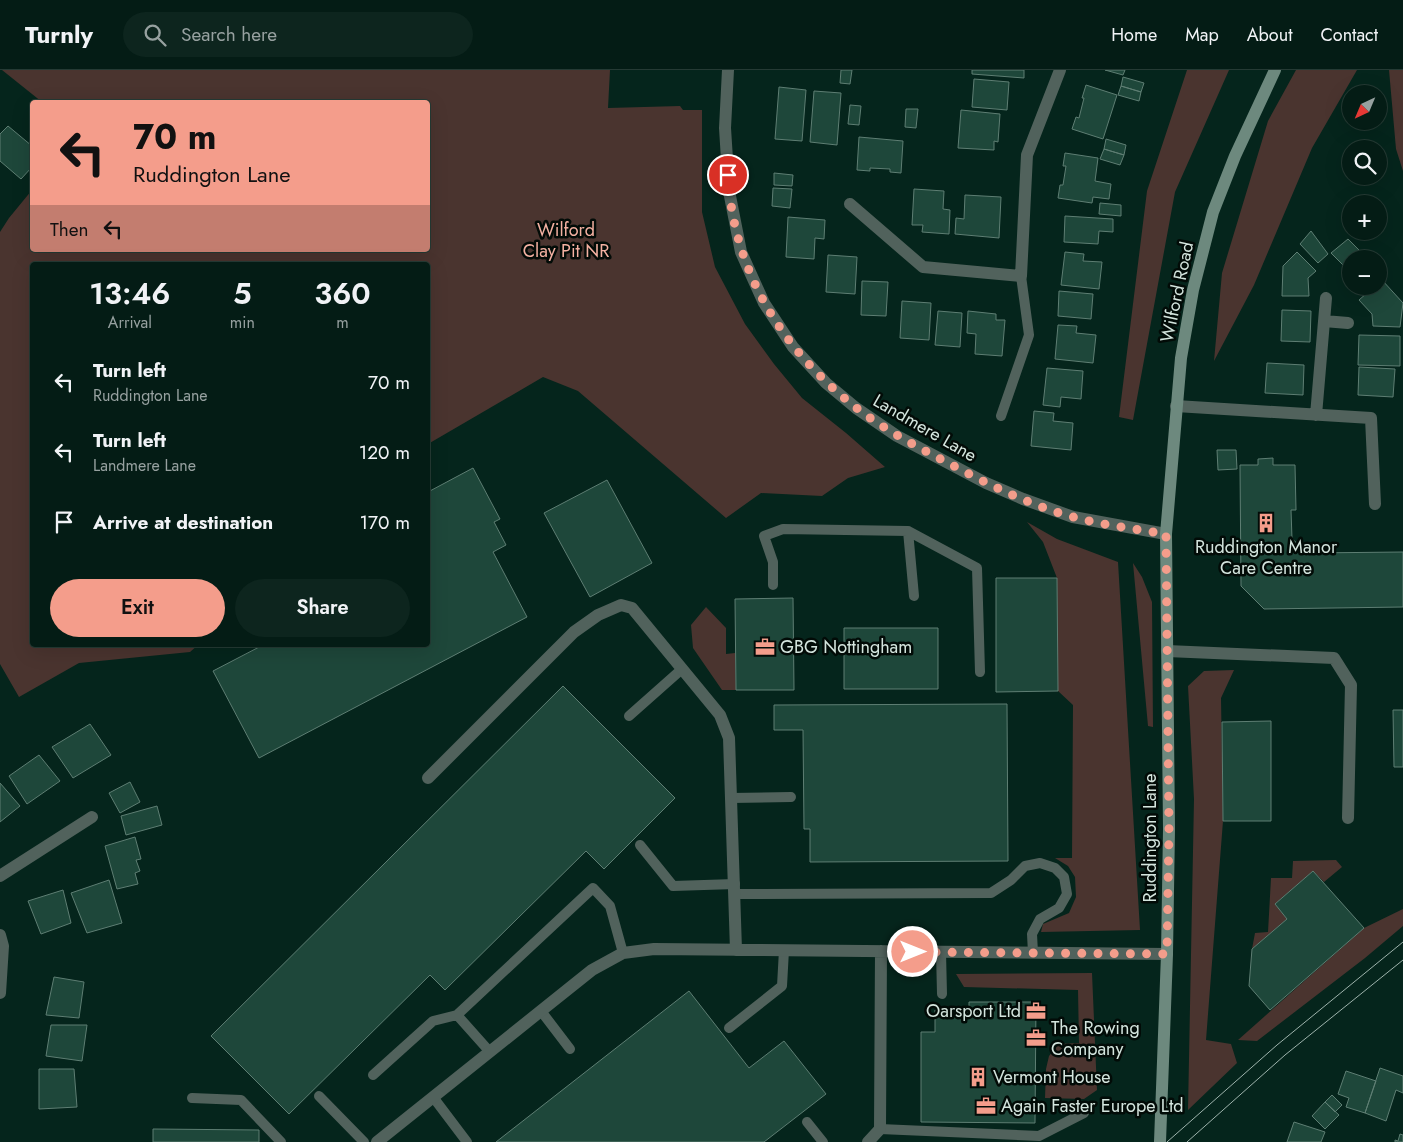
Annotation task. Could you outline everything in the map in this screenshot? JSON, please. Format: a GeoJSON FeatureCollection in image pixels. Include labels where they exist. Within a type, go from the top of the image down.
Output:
{"type":"FeatureCollection","features":[{"type":"Feature","properties":{"kind":"main road","name":"Wilford Road"},"geometry":{"type":"LineString","coordinates":[[1166,534],[1181,358],[1193,290],[1213,212],[1235,156],[1275,70]]}},
{"type":"Feature","properties":{"kind":"main road","name":"Ruddington Lane"},"geometry":{"type":"LineString","coordinates":[[1160,1142],[1167,954],[1169,829],[1166,534]]}},
{"type":"Feature","properties":{"kind":"street","name":"Landmere Lane"},"geometry":{"type":"LineString","coordinates":[[728,70],[725,128],[729,191],[741,252],[764,303],[793,347],[826,383],[856,408],[897,436],[993,486],[1073,517],[1166,534]]}},
{"type":"Feature","properties":{"kind":"street"},"geometry":{"type":"LineString","coordinates":[[850,204],[923,267],[1021,276],[1027,155],[1060,70]]}},
{"type":"Feature","properties":{"kind":"street"},"geometry":{"type":"LineString","coordinates":[[1316,415],[1326,298]]}},
{"type":"Feature","properties":{"kind":"street"},"geometry":{"type":"LineString","coordinates":[[1324,321],[1348,323]]}},
{"type":"Feature","properties":{"kind":"street"},"geometry":{"type":"LineString","coordinates":[[1176,406],[1371,418],[1374,504]]}},
{"type":"Feature","properties":{"kind":"street"},"geometry":{"type":"LineString","coordinates":[[428,778],[574,632],[598,616],[621,605],[632,608],[720,714],[729,738],[736,950]]}},
{"type":"Feature","properties":{"kind":"street"},"geometry":{"type":"LineString","coordinates":[[1167,651],[1334,658],[1351,685],[1348,818]]}},
{"type":"Feature","properties":{"kind":"street"},"geometry":{"type":"LineString","coordinates":[[0,876],[92,818]]}},
{"type":"Feature","properties":{"kind":"street"},"geometry":{"type":"LineString","coordinates":[[0,935],[3,946],[0,992]]}},
{"type":"Feature","properties":{"kind":"street"},"geometry":{"type":"LineString","coordinates":[[377,1142],[592,970],[623,953],[654,949],[1167,954]]}},
{"type":"Feature","properties":{"kind":"street"},"geometry":{"type":"LineString","coordinates":[[868,1142],[880,1129],[881,951]]}},
{"type":"Feature","properties":{"kind":"lane"},"geometry":{"type":"LineString","coordinates":[[1000,416],[1029,334],[1021,276]]}},
{"type":"Feature","properties":{"kind":"lane"},"geometry":{"type":"LineString","coordinates":[[773,585],[773,562],[764,536],[783,529],[908,531],[977,568],[980,672]]}},
{"type":"Feature","properties":{"kind":"lane"},"geometry":{"type":"LineString","coordinates":[[908,531],[914,596]]}},
{"type":"Feature","properties":{"kind":"lane"},"geometry":{"type":"LineString","coordinates":[[629,716],[682,669]]}},
{"type":"Feature","properties":{"kind":"lane"},"geometry":{"type":"LineString","coordinates":[[731,798],[791,797]]}},
{"type":"Feature","properties":{"kind":"lane"},"geometry":{"type":"LineString","coordinates":[[640,844],[673,886],[735,889],[991,893],[1011,880],[1025,866],[1040,863],[1055,868],[1064,877],[1067,894],[1059,908],[1040,919],[1032,934],[1033,952]]}},
{"type":"Feature","properties":{"kind":"lane"},"geometry":{"type":"LineString","coordinates":[[373,1074],[433,1021],[457,1015],[592,888],[610,906],[623,953]]}},
{"type":"Feature","properties":{"kind":"lane"},"geometry":{"type":"LineString","coordinates":[[730,1028],[782,986],[784,950]]}},
{"type":"Feature","properties":{"kind":"lane"},"geometry":{"type":"LineString","coordinates":[[941,952],[942,994]]}},
{"type":"Feature","properties":{"kind":"lane"},"geometry":{"type":"LineString","coordinates":[[541,1011],[570,1049]]}},
{"type":"Feature","properties":{"kind":"lane"},"geometry":{"type":"LineString","coordinates":[[457,1015],[490,1052]]}},
{"type":"Feature","properties":{"kind":"lane"},"geometry":{"type":"LineString","coordinates":[[319,1096],[364,1142]]}},
{"type":"Feature","properties":{"kind":"lane"},"geometry":{"type":"LineString","coordinates":[[433,1097],[467,1142]]}},
{"type":"Feature","properties":{"kind":"lane"},"geometry":{"type":"LineString","coordinates":[[192,1098],[241,1100],[281,1142]]}},
{"type":"Feature","properties":{"kind":"lane"},"geometry":{"type":"LineString","coordinates":[[880,1129],[1038,1136],[1084,1113]]}},
{"type":"Feature","properties":{"kind":"lane"},"geometry":{"type":"LineString","coordinates":[[807,1122],[823,1142]]}},
{"type":"Feature","properties":{"kind":"green space","name":"Wilford Clay Pit NR"},"geometry":{"type":"Polygon","coordinates":[[[2,70],[610,70],[608,108],[680,106],[683,110],[702,110],[702,212],[715,267],[745,324],[802,398],[885,467],[848,478],[822,496],[761,493],[726,518],[578,391],[543,377],[430,443],[430,262],[30,262],[30,647],[196,647],[190,652],[79,663],[19,697],[0,664],[0,232],[30,192],[30,252],[430,252],[430,100],[40,100],[2,70]]]}},
{"type":"Feature","properties":{"kind":"green space"},"geometry":{"type":"Polygon","coordinates":[[[1187,70],[1229,70],[1175,192],[1133,420],[1119,417],[1147,191],[1187,70]]]}},
{"type":"Feature","properties":{"kind":"green space"},"geometry":{"type":"Polygon","coordinates":[[[1296,70],[1357,70],[1348,85],[1342,85],[1342,96],[1312,148],[1254,285],[1214,361],[1222,273],[1268,121],[1296,70]]]}},
{"type":"Feature","properties":{"kind":"green space"},"geometry":{"type":"Polygon","coordinates":[[[1389,70],[1403,70],[1403,171],[1396,149],[1389,70]]]}},
{"type":"Feature","properties":{"kind":"green space"},"geometry":{"type":"Polygon","coordinates":[[[1027,522],[1057,539],[1118,562],[1140,930],[1041,932],[1043,924],[1069,913],[1076,897],[1075,877],[1068,866],[1055,858],[1072,858],[1073,705],[1058,691],[1057,578],[1043,542],[1027,522]]]}},
{"type":"Feature","properties":{"kind":"green space"},"geometry":{"type":"Polygon","coordinates":[[[1133,563],[1142,577],[1152,602],[1153,727],[1148,726],[1133,563]]]}},
{"type":"Feature","properties":{"kind":"green space"},"geometry":{"type":"Polygon","coordinates":[[[706,607],[726,628],[726,654],[735,653],[736,690],[722,690],[693,648],[691,625],[706,607]]]}},
{"type":"Feature","properties":{"kind":"green space"},"geometry":{"type":"Polygon","coordinates":[[[1234,670],[1221,698],[1223,821],[1206,1040],[1231,1044],[1237,1063],[1188,1110],[1194,799],[1188,686],[1204,671],[1234,670]]]}},
{"type":"Feature","properties":{"kind":"green space"},"geometry":{"type":"Polygon","coordinates":[[[1336,860],[1342,867],[1324,882],[1313,871],[1275,904],[1287,919],[1252,949],[1255,933],[1268,932],[1271,878],[1292,878],[1293,861],[1336,860]]]}},
{"type":"Feature","properties":{"kind":"green space"},"geometry":{"type":"Polygon","coordinates":[[[1403,909],[1403,926],[1365,958],[1257,1041],[1238,1040],[1364,928],[1403,909]]]}},
{"type":"Feature","properties":{"kind":"green space"},"geometry":{"type":"Polygon","coordinates":[[[1092,973],[1097,1090],[1084,1099],[1045,1098],[1046,1069],[1049,1056],[1059,1044],[1079,1043],[1078,990],[964,987],[956,974],[1092,973]]]}},
{"type":"Feature","properties":{"kind":"building"},"geometry":{"type":"Polygon","coordinates":[[[841,70],[852,70],[850,84],[840,83],[841,70]]]}},
{"type":"Feature","properties":{"kind":"building"},"geometry":{"type":"Polygon","coordinates":[[[972,70],[1024,70],[1024,78],[972,74],[972,70]]]}},
{"type":"Feature","properties":{"kind":"building"},"geometry":{"type":"Polygon","coordinates":[[[1105,70],[1125,70],[1123,75],[1105,70]]]}},
{"type":"Feature","properties":{"kind":"building"},"geometry":{"type":"Polygon","coordinates":[[[1123,77],[1144,83],[1141,92],[1121,86],[1123,77]]]}},
{"type":"Feature","properties":{"kind":"building"},"geometry":{"type":"Polygon","coordinates":[[[974,79],[1009,82],[1007,110],[972,107],[974,79]]]}},
{"type":"Feature","properties":{"kind":"building"},"geometry":{"type":"Polygon","coordinates":[[[1086,85],[1117,95],[1103,139],[1072,129],[1076,117],[1079,118],[1086,85]]]}},
{"type":"Feature","properties":{"kind":"building"},"geometry":{"type":"Polygon","coordinates":[[[1121,86],[1141,92],[1139,101],[1118,95],[1121,86]]]}},
{"type":"Feature","properties":{"kind":"building"},"geometry":{"type":"Polygon","coordinates":[[[779,87],[806,90],[802,141],[775,139],[779,87]]]}},
{"type":"Feature","properties":{"kind":"building"},"geometry":{"type":"Polygon","coordinates":[[[814,91],[841,93],[837,145],[810,142],[814,91]]]}},
{"type":"Feature","properties":{"kind":"building"},"geometry":{"type":"Polygon","coordinates":[[[850,105],[861,106],[859,125],[848,124],[850,105]]]}},
{"type":"Feature","properties":{"kind":"building"},"geometry":{"type":"Polygon","coordinates":[[[906,109],[918,109],[916,128],[905,127],[906,109]]]}},
{"type":"Feature","properties":{"kind":"building"},"geometry":{"type":"Polygon","coordinates":[[[961,110],[1000,114],[998,142],[994,141],[994,150],[958,148],[961,110]]]}},
{"type":"Feature","properties":{"kind":"building"},"geometry":{"type":"Polygon","coordinates":[[[8,126],[30,144],[30,169],[21,179],[0,161],[0,134],[8,126]]]}},
{"type":"Feature","properties":{"kind":"building"},"geometry":{"type":"Polygon","coordinates":[[[859,137],[903,141],[901,173],[890,172],[890,169],[870,168],[870,171],[857,170],[859,137]]]}},
{"type":"Feature","properties":{"kind":"building"},"geometry":{"type":"Polygon","coordinates":[[[1106,139],[1126,145],[1124,155],[1104,149],[1106,139]]]}},
{"type":"Feature","properties":{"kind":"building"},"geometry":{"type":"Polygon","coordinates":[[[1104,149],[1124,155],[1120,165],[1100,159],[1104,149]]]}},
{"type":"Feature","properties":{"kind":"building"},"geometry":{"type":"Polygon","coordinates":[[[1065,153],[1098,158],[1095,181],[1111,184],[1109,199],[1093,197],[1092,203],[1058,198],[1060,185],[1063,185],[1066,166],[1063,166],[1065,153]]]}},
{"type":"Feature","properties":{"kind":"building"},"geometry":{"type":"Polygon","coordinates":[[[774,173],[793,175],[792,186],[774,185],[774,173]]]}},
{"type":"Feature","properties":{"kind":"building"},"geometry":{"type":"Polygon","coordinates":[[[773,188],[792,189],[790,208],[772,206],[773,188]]]}},
{"type":"Feature","properties":{"kind":"building"},"geometry":{"type":"Polygon","coordinates":[[[914,189],[944,191],[943,209],[950,210],[949,234],[922,232],[923,225],[912,225],[914,189]]]}},
{"type":"Feature","properties":{"kind":"building"},"geometry":{"type":"Polygon","coordinates":[[[965,195],[1001,197],[999,238],[955,234],[956,218],[964,219],[965,195]]]}},
{"type":"Feature","properties":{"kind":"building"},"geometry":{"type":"Polygon","coordinates":[[[1100,203],[1121,205],[1121,216],[1099,214],[1100,203]]]}},
{"type":"Feature","properties":{"kind":"building"},"geometry":{"type":"Polygon","coordinates":[[[1065,216],[1113,219],[1113,232],[1099,231],[1098,244],[1064,242],[1065,216]]]}},
{"type":"Feature","properties":{"kind":"building"},"geometry":{"type":"Polygon","coordinates":[[[788,217],[825,220],[824,239],[815,238],[814,259],[786,257],[788,217]]]}},
{"type":"Feature","properties":{"kind":"building"},"geometry":{"type":"Polygon","coordinates":[[[1311,231],[1328,254],[1318,263],[1300,244],[1311,231]]]}},
{"type":"Feature","properties":{"kind":"building"},"geometry":{"type":"Polygon","coordinates":[[[1347,240],[1359,250],[1342,250],[1342,264],[1331,253],[1347,240]]]}},
{"type":"Feature","properties":{"kind":"building"},"geometry":{"type":"Polygon","coordinates":[[[1065,252],[1084,254],[1083,261],[1102,262],[1099,289],[1061,285],[1065,252]]]}},
{"type":"Feature","properties":{"kind":"building"},"geometry":{"type":"Polygon","coordinates":[[[1297,252],[1316,271],[1308,278],[1309,296],[1282,296],[1283,266],[1297,252]]]}},
{"type":"Feature","properties":{"kind":"building"},"geometry":{"type":"Polygon","coordinates":[[[828,255],[857,257],[855,294],[826,292],[828,255]]]}},
{"type":"Feature","properties":{"kind":"building"},"geometry":{"type":"Polygon","coordinates":[[[862,281],[888,282],[886,316],[861,315],[862,281]]]}},
{"type":"Feature","properties":{"kind":"building"},"geometry":{"type":"Polygon","coordinates":[[[1387,285],[1403,303],[1400,327],[1373,326],[1372,314],[1359,300],[1365,295],[1387,295],[1387,285]]]}},
{"type":"Feature","properties":{"kind":"building"},"geometry":{"type":"Polygon","coordinates":[[[1059,291],[1093,294],[1091,319],[1058,316],[1059,291]]]}},
{"type":"Feature","properties":{"kind":"building"},"geometry":{"type":"Polygon","coordinates":[[[902,301],[931,303],[929,340],[900,338],[902,301]]]}},
{"type":"Feature","properties":{"kind":"building"},"geometry":{"type":"Polygon","coordinates":[[[1282,310],[1311,311],[1310,342],[1281,341],[1282,310]]]}},
{"type":"Feature","properties":{"kind":"building"},"geometry":{"type":"Polygon","coordinates":[[[938,311],[962,313],[960,347],[935,345],[938,311]]]}},
{"type":"Feature","properties":{"kind":"building"},"geometry":{"type":"Polygon","coordinates":[[[968,311],[996,314],[996,320],[1005,320],[1002,356],[975,354],[976,334],[967,333],[968,311]]]}},
{"type":"Feature","properties":{"kind":"building"},"geometry":{"type":"Polygon","coordinates":[[[1058,325],[1077,326],[1076,333],[1096,335],[1093,363],[1055,359],[1058,325]]]}},
{"type":"Feature","properties":{"kind":"building"},"geometry":{"type":"Polygon","coordinates":[[[1359,335],[1400,336],[1400,366],[1358,365],[1359,335]]]}},
{"type":"Feature","properties":{"kind":"building"},"geometry":{"type":"Polygon","coordinates":[[[1267,363],[1304,365],[1303,395],[1265,393],[1267,363]]]}},
{"type":"Feature","properties":{"kind":"building"},"geometry":{"type":"Polygon","coordinates":[[[1359,367],[1395,369],[1393,397],[1358,395],[1359,367]]]}},
{"type":"Feature","properties":{"kind":"building"},"geometry":{"type":"Polygon","coordinates":[[[1047,368],[1083,371],[1081,399],[1061,397],[1060,407],[1043,405],[1047,368]]]}},
{"type":"Feature","properties":{"kind":"building"},"geometry":{"type":"Polygon","coordinates":[[[1034,411],[1054,413],[1053,421],[1073,423],[1071,450],[1031,446],[1034,411]]]}},
{"type":"Feature","properties":{"kind":"building"},"geometry":{"type":"Polygon","coordinates":[[[1217,450],[1236,450],[1237,469],[1218,470],[1217,450]]]}},
{"type":"Feature","properties":{"kind":"building","name":"Ruddington Manor Care Centre"},"geometry":{"type":"Polygon","coordinates":[[[1273,458],[1273,465],[1295,465],[1296,510],[1291,510],[1292,539],[1309,553],[1403,552],[1403,607],[1264,609],[1241,586],[1240,465],[1258,465],[1258,459],[1273,458]]]}},
{"type":"Feature","properties":{"kind":"building"},"geometry":{"type":"Polygon","coordinates":[[[473,468],[500,519],[494,522],[506,545],[493,552],[527,617],[259,758],[213,671],[259,647],[430,647],[430,491],[473,468]]]}},
{"type":"Feature","properties":{"kind":"building"},"geometry":{"type":"Polygon","coordinates":[[[607,480],[652,563],[590,597],[544,513],[607,480]]]}},
{"type":"Feature","properties":{"kind":"building"},"geometry":{"type":"Polygon","coordinates":[[[996,578],[1057,578],[1058,691],[996,692],[996,578]]]}},
{"type":"Feature","properties":{"kind":"building","name":"GBG Nottingham"},"geometry":{"type":"Polygon","coordinates":[[[793,598],[794,690],[736,690],[735,599],[793,598]]]}},
{"type":"Feature","properties":{"kind":"building"},"geometry":{"type":"Polygon","coordinates":[[[844,628],[938,628],[938,689],[844,689],[844,628]]]}},
{"type":"Feature","properties":{"kind":"building"},"geometry":{"type":"Polygon","coordinates":[[[563,686],[675,798],[604,869],[586,851],[445,990],[430,975],[289,1114],[211,1036],[563,686]]]}},
{"type":"Feature","properties":{"kind":"building"},"geometry":{"type":"Polygon","coordinates":[[[1007,704],[1008,861],[810,862],[810,829],[804,829],[803,730],[774,730],[774,705],[1007,704]]]}},
{"type":"Feature","properties":{"kind":"building"},"geometry":{"type":"Polygon","coordinates":[[[1393,710],[1403,710],[1403,767],[1394,767],[1393,710]]]}},
{"type":"Feature","properties":{"kind":"building"},"geometry":{"type":"Polygon","coordinates":[[[1271,721],[1271,821],[1223,821],[1222,722],[1271,721]]]}},
{"type":"Feature","properties":{"kind":"building"},"geometry":{"type":"Polygon","coordinates":[[[90,724],[111,755],[73,778],[52,747],[90,724]]]}},
{"type":"Feature","properties":{"kind":"building"},"geometry":{"type":"Polygon","coordinates":[[[39,755],[60,781],[27,804],[9,776],[39,755]]]}},
{"type":"Feature","properties":{"kind":"building"},"geometry":{"type":"Polygon","coordinates":[[[130,782],[140,802],[120,813],[109,793],[130,782]]]}},
{"type":"Feature","properties":{"kind":"building"},"geometry":{"type":"Polygon","coordinates":[[[0,783],[20,806],[0,822],[0,783]]]}},
{"type":"Feature","properties":{"kind":"building"},"geometry":{"type":"Polygon","coordinates":[[[157,806],[162,825],[126,835],[121,816],[157,806]]]}},
{"type":"Feature","properties":{"kind":"building"},"geometry":{"type":"Polygon","coordinates":[[[135,837],[141,859],[136,860],[140,871],[135,873],[138,884],[117,889],[105,846],[135,837]]]}},
{"type":"Feature","properties":{"kind":"building"},"geometry":{"type":"Polygon","coordinates":[[[1313,871],[1364,928],[1270,1010],[1249,986],[1252,949],[1287,919],[1275,904],[1313,871]]]}},
{"type":"Feature","properties":{"kind":"building"},"geometry":{"type":"Polygon","coordinates":[[[109,880],[122,923],[87,933],[71,893],[109,880]]]}},
{"type":"Feature","properties":{"kind":"building"},"geometry":{"type":"Polygon","coordinates":[[[63,890],[71,923],[41,934],[28,901],[63,890]]]}},
{"type":"Feature","properties":{"kind":"building"},"geometry":{"type":"Polygon","coordinates":[[[54,977],[84,982],[79,1018],[46,1015],[54,977]]]}},
{"type":"Feature","properties":{"kind":"building"},"geometry":{"type":"Polygon","coordinates":[[[689,991],[749,1068],[784,1041],[826,1094],[764,1142],[496,1142],[689,991]]]}},
{"type":"Feature","properties":{"kind":"building","name":"Vermont House"},"geometry":{"type":"Polygon","coordinates":[[[969,1002],[1036,1002],[1035,1123],[921,1122],[921,1032],[935,1032],[935,1010],[969,1010],[969,1002]]]}},
{"type":"Feature","properties":{"kind":"building"},"geometry":{"type":"Polygon","coordinates":[[[51,1025],[87,1025],[82,1061],[46,1056],[51,1025]]]}},
{"type":"Feature","properties":{"kind":"building"},"geometry":{"type":"Polygon","coordinates":[[[1380,1068],[1403,1076],[1403,1093],[1396,1090],[1386,1121],[1365,1113],[1380,1068]]]}},
{"type":"Feature","properties":{"kind":"building"},"geometry":{"type":"Polygon","coordinates":[[[39,1069],[74,1069],[77,1107],[39,1109],[39,1069]]]}},
{"type":"Feature","properties":{"kind":"building"},"geometry":{"type":"Polygon","coordinates":[[[1346,1071],[1376,1081],[1365,1113],[1346,1107],[1349,1098],[1338,1094],[1346,1071]]]}},
{"type":"Feature","properties":{"kind":"building"},"geometry":{"type":"Polygon","coordinates":[[[1332,1095],[1342,1105],[1335,1112],[1325,1102],[1332,1095]]]}},
{"type":"Feature","properties":{"kind":"building"},"geometry":{"type":"Polygon","coordinates":[[[1325,1102],[1339,1115],[1325,1129],[1312,1116],[1325,1102]]]}},
{"type":"Feature","properties":{"kind":"building"},"geometry":{"type":"Polygon","coordinates":[[[1294,1122],[1325,1132],[1321,1142],[1287,1142],[1294,1122]]]}},
{"type":"Feature","properties":{"kind":"building"},"geometry":{"type":"Polygon","coordinates":[[[153,1129],[259,1130],[259,1142],[153,1142],[153,1129]]]}},
{"type":"Feature","properties":{"kind":"building"},"geometry":{"type":"Polygon","coordinates":[[[1400,1134],[1403,1135],[1403,1142],[1395,1142],[1395,1140],[1398,1141],[1400,1134]]]}},
{"type":"Feature","properties":{"kind":"tram line"},"geometry":{"type":"LineString","coordinates":[[1167,1142],[1277,1045],[1403,942]]}},
{"type":"Feature","properties":{"kind":"tram line"},"geometry":{"type":"LineString","coordinates":[[1187,1142],[1285,1055],[1403,960]]}},
{"type":"Feature","properties":{"kind":"place","name":"Ruddington Manor Care Centre"},"geometry":{"type":"Point","coordinates":[1266,523]}},
{"type":"Feature","properties":{"kind":"place","name":"GBG Nottingham"},"geometry":{"type":"Point","coordinates":[765,647]}},
{"type":"Feature","properties":{"kind":"place","name":"Oarsport Ltd"},"geometry":{"type":"Point","coordinates":[1036,1011]}},
{"type":"Feature","properties":{"kind":"place","name":"The Rowing Company"},"geometry":{"type":"Point","coordinates":[1036,1038]}},
{"type":"Feature","properties":{"kind":"place","name":"Vermont House"},"geometry":{"type":"Point","coordinates":[978,1077]}},
{"type":"Feature","properties":{"kind":"place","name":"Again Faster Europe Ltd"},"geometry":{"type":"Point","coordinates":[986,1106]}},
{"type":"Feature","properties":{"kind":"route"},"geometry":{"type":"LineString","coordinates":[[728,175],[729,191],[741,252],[764,303],[793,347],[826,383],[856,408],[897,436],[986,483],[1023,499],[1073,517],[1166,534],[1169,829],[1167,954],[913,952]]}}]}
